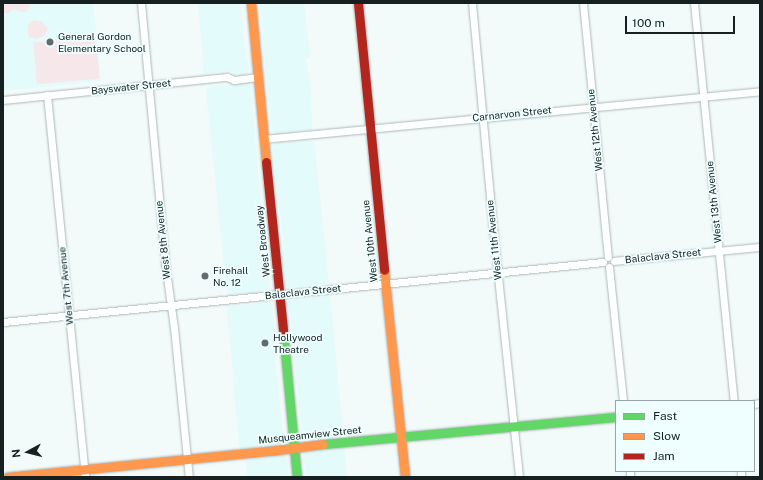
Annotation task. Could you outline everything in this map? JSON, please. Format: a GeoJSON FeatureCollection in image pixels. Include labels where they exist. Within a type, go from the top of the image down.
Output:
{"type":"FeatureCollection","features":[{"type":"Feature","properties":{"kind":"street","name":"West 8th Avenue"},"geometry":{"type":"LineString","coordinates":[[141,3],[170,306],[189,477]]}},
{"type":"Feature","properties":{"kind":"street","name":"West Broadway"},"geometry":{"type":"LineString","coordinates":[[251,3],[280,294],[296,477]]}},
{"type":"Feature","properties":{"kind":"street","name":"West 10th Avenue"},"geometry":{"type":"LineString","coordinates":[[358,3],[404,477]]}},
{"type":"Feature","properties":{"kind":"street","name":"West 11th Avenue"},"geometry":{"type":"LineString","coordinates":[[472,3],[519,477]]}},
{"type":"Feature","properties":{"kind":"street","name":"West 12th Avenue"},"geometry":{"type":"LineString","coordinates":[[583,3],[623,400]]}},
{"type":"Feature","properties":{"kind":"street","name":"West 13th Avenue"},"geometry":{"type":"LineString","coordinates":[[694,3],[734,400]]}},
{"type":"Feature","properties":{"kind":"street","name":"Bayswater Street"},"geometry":{"type":"LineString","coordinates":[[3,100],[227,77],[234,80],[258,77]]}},
{"type":"Feature","properties":{"kind":"street","name":"Carnarvon Street"},"geometry":{"type":"LineString","coordinates":[[264,139],[760,91]]}},
{"type":"Feature","properties":{"kind":"street","name":"West 7th Avenue"},"geometry":{"type":"LineString","coordinates":[[47,95],[85,473]]}},
{"type":"Feature","properties":{"kind":"street","name":"Balaclava Street"},"geometry":{"type":"LineString","coordinates":[[3,322],[760,247]]}},
{"type":"Feature","properties":{"kind":"street","name":"Musqueamview Street"},"geometry":{"type":"LineString","coordinates":[[7,477],[85,473],[188,459],[615,417]]}},
{"type":"Feature","properties":{"kind":"shaded area","name":"General Gordon Elementary School"},"geometry":{"type":"Polygon","coordinates":[[[3,3],[93,3],[101,81],[3,91],[3,3]]]}},
{"type":"Feature","properties":{"kind":"shaded area"},"geometry":{"type":"Polygon","coordinates":[[[3,3],[31,4],[26,12],[13,9],[8,13],[3,13],[3,3]]]}},
{"type":"Feature","properties":{"kind":"shaded area"},"geometry":{"type":"Polygon","coordinates":[[[198,3],[240,3],[249,71],[247,74],[236,76],[231,71],[204,74],[198,3]]]}},
{"type":"Feature","properties":{"kind":"shaded area"},"geometry":{"type":"Polygon","coordinates":[[[260,3],[304,3],[310,57],[306,58],[311,91],[312,130],[275,134],[272,130],[262,38],[263,34],[260,3]]]}},
{"type":"Feature","properties":{"kind":"shaded area"},"geometry":{"type":"Polygon","coordinates":[[[34,20],[42,22],[48,29],[44,36],[36,39],[29,37],[27,25],[34,20]]]}},
{"type":"Feature","properties":{"kind":"shaded area"},"geometry":{"type":"Polygon","coordinates":[[[96,37],[100,79],[37,84],[33,42],[96,37]]]}},
{"type":"Feature","properties":{"kind":"shaded area"},"geometry":{"type":"Polygon","coordinates":[[[242,83],[248,84],[251,88],[267,276],[269,278],[270,287],[264,292],[227,295],[206,91],[207,87],[242,83]]]}},
{"type":"Feature","properties":{"kind":"shaded area"},"geometry":{"type":"Polygon","coordinates":[[[314,141],[329,283],[291,288],[288,287],[285,282],[282,251],[284,247],[272,148],[276,143],[314,141]]]}},
{"type":"Feature","properties":{"kind":"shaded area"},"geometry":{"type":"Polygon","coordinates":[[[296,296],[300,298],[330,296],[347,477],[306,477],[300,429],[301,426],[290,313],[287,304],[289,299],[296,296]]]}},
{"type":"Feature","properties":{"kind":"shaded area"},"geometry":{"type":"Polygon","coordinates":[[[260,301],[269,301],[272,306],[275,333],[273,337],[282,427],[285,441],[283,445],[275,447],[271,445],[242,449],[239,444],[227,311],[228,306],[257,304],[260,301]]]}},
{"type":"Feature","properties":{"kind":"shaded area"},"geometry":{"type":"Polygon","coordinates":[[[281,455],[286,458],[288,466],[287,477],[247,477],[246,464],[248,460],[281,455]]]}},
{"type":"Feature","properties":{"kind":"traffic: fast"},"geometry":{"type":"LineString","coordinates":[[283,330],[297,477]]}},
{"type":"Feature","properties":{"kind":"traffic: fast"},"geometry":{"type":"LineString","coordinates":[[323,444],[615,417]]}},
{"type":"Feature","properties":{"kind":"traffic: slow"},"geometry":{"type":"LineString","coordinates":[[251,3],[266,162]]}},
{"type":"Feature","properties":{"kind":"traffic: slow"},"geometry":{"type":"LineString","coordinates":[[384,270],[405,477]]}},
{"type":"Feature","properties":{"kind":"traffic: slow"},"geometry":{"type":"LineString","coordinates":[[7,477],[278,450],[323,444]]}},
{"type":"Feature","properties":{"kind":"traffic: jam"},"geometry":{"type":"LineString","coordinates":[[358,3],[384,270]]}},
{"type":"Feature","properties":{"kind":"traffic: jam"},"geometry":{"type":"LineString","coordinates":[[266,162],[283,330]]}},
{"type":"Feature","properties":{"kind":"place","name":"General Gordon Elementary School"},"geometry":{"type":"Point","coordinates":[50,42]}},
{"type":"Feature","properties":{"kind":"place","name":"Firehall No. 12"},"geometry":{"type":"Point","coordinates":[205,276]}},
{"type":"Feature","properties":{"kind":"place","name":"Hollywood Theatre"},"geometry":{"type":"Point","coordinates":[265,343]}}]}
